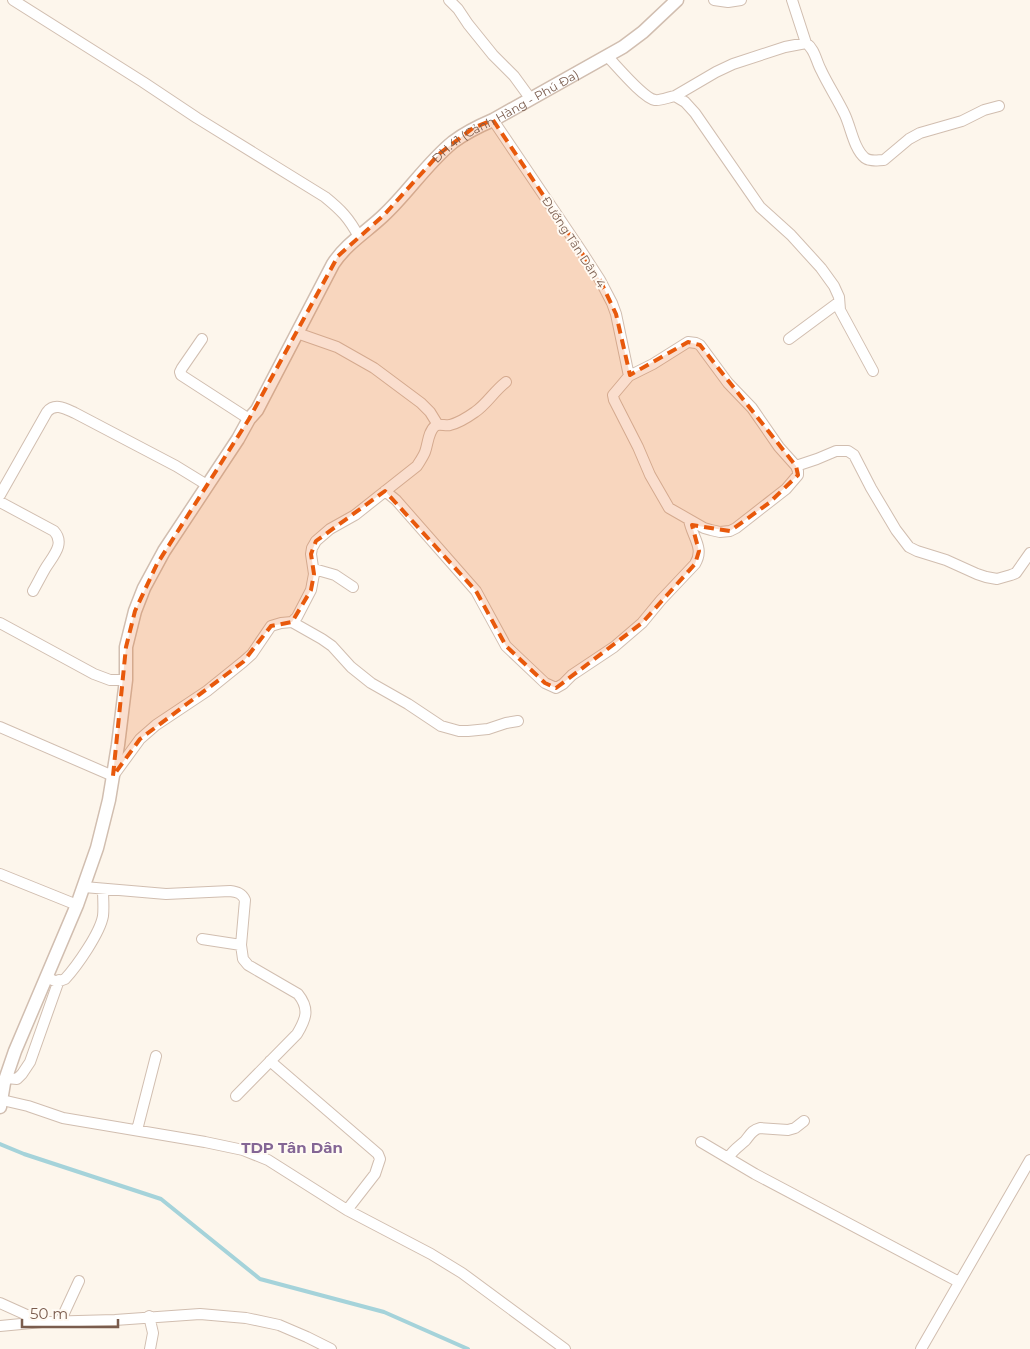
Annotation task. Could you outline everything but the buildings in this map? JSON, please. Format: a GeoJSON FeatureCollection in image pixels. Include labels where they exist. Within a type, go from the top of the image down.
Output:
{"type":"FeatureCollection","features":[{"type":"Feature","properties":{"kind":"street"},"geometry":{"type":"LineString","coordinates":[[14,0],[205,124],[325,197],[350,220],[359,237]]}},
{"type":"Feature","properties":{"kind":"street"},"geometry":{"type":"LineString","coordinates":[[449,0],[493,54],[514,76],[530,98]]}},
{"type":"Feature","properties":{"kind":"street","name":"ĐH.41 (Cảnh Hàng - Phú Đa)"},"geometry":{"type":"LineString","coordinates":[[1,1104],[3,1081],[14,1051],[77,905],[97,848],[109,800],[118,744],[126,680],[125,659],[127,640],[144,588],[164,551],[238,439],[249,419],[257,410],[333,264],[346,248],[384,215],[439,154],[454,142],[473,128],[493,120],[607,56],[643,32],[677,0]]}},
{"type":"Feature","properties":{"kind":"street"},"geometry":{"type":"LineString","coordinates":[[714,0],[718,2],[741,0]]}},
{"type":"Feature","properties":{"kind":"street"},"geometry":{"type":"LineString","coordinates":[[792,0],[806,43]]}},
{"type":"Feature","properties":{"kind":"street"},"geometry":{"type":"LineString","coordinates":[[607,56],[642,92],[656,100],[675,96],[733,64],[784,46],[806,43],[811,46],[821,71],[845,114],[856,144],[865,158],[871,160],[884,160],[909,139],[920,133],[962,121],[984,110],[1000,106]]}},
{"type":"Feature","properties":{"kind":"street"},"geometry":{"type":"LineString","coordinates":[[675,96],[685,102],[695,113],[760,207],[791,235],[821,268],[834,286],[839,297],[840,310],[874,371]]}},
{"type":"Feature","properties":{"kind":"street","name":"Đướng Tân Dân 4"},"geometry":{"type":"LineString","coordinates":[[493,120],[600,280],[616,314],[629,376]]}},
{"type":"Feature","properties":{"kind":"street"},"geometry":{"type":"LineString","coordinates":[[789,339],[839,302]]}},
{"type":"Feature","properties":{"kind":"street"},"geometry":{"type":"LineString","coordinates":[[297,333],[337,347],[374,368],[421,403],[438,424],[446,426],[476,411],[506,382]]}},
{"type":"Feature","properties":{"kind":"street"},"geometry":{"type":"LineString","coordinates":[[202,340],[182,368],[181,375],[249,419]]}},
{"type":"Feature","properties":{"kind":"street"},"geometry":{"type":"LineString","coordinates":[[696,342],[728,383],[752,408],[779,447],[796,466],[798,475],[786,489],[730,531],[720,532],[711,530],[689,520],[669,508],[650,475],[638,446],[617,408],[613,395],[629,376],[653,364],[683,344],[696,342]]}},
{"type":"Feature","properties":{"kind":"street"},"geometry":{"type":"LineString","coordinates":[[0,495],[47,412],[55,406],[75,413],[176,466],[207,485]]}},
{"type":"Feature","properties":{"kind":"street"},"geometry":{"type":"LineString","coordinates":[[292,622],[297,617],[314,580],[314,569],[310,554],[316,542],[330,529],[354,515],[417,466],[426,450],[434,426],[438,424]]}},
{"type":"Feature","properties":{"kind":"street"},"geometry":{"type":"LineString","coordinates":[[796,466],[836,451],[848,450],[854,455],[896,530],[909,547],[946,560],[977,574],[997,579],[1016,573],[1030,553]]}},
{"type":"Feature","properties":{"kind":"street"},"geometry":{"type":"LineString","coordinates":[[386,491],[476,591],[506,646],[545,683],[556,688],[614,647],[642,623],[695,564],[699,558],[699,551],[690,528],[689,520]]}},
{"type":"Feature","properties":{"kind":"street"},"geometry":{"type":"LineString","coordinates":[[0,502],[58,535],[57,551],[45,568],[33,591]]}},
{"type":"Feature","properties":{"kind":"street"},"geometry":{"type":"LineString","coordinates":[[314,569],[335,575],[353,587]]}},
{"type":"Feature","properties":{"kind":"street"},"geometry":{"type":"LineString","coordinates":[[0,622],[94,674],[110,680],[126,680]]}},
{"type":"Feature","properties":{"kind":"street"},"geometry":{"type":"LineString","coordinates":[[0,727],[113,776],[140,739],[156,725],[207,691],[243,662],[252,654],[271,626],[292,622],[332,646],[350,667],[371,684],[408,704],[441,726],[459,731],[468,731],[488,729],[506,722],[518,721]]}},
{"type":"Feature","properties":{"kind":"street"},"geometry":{"type":"LineString","coordinates":[[0,874],[77,905]]}},
{"type":"Feature","properties":{"kind":"street"},"geometry":{"type":"LineString","coordinates":[[84,887],[166,894],[230,891],[242,895],[245,900],[241,945],[243,959],[248,964],[298,994],[303,1000],[306,1016],[297,1034],[236,1096]]}},
{"type":"Feature","properties":{"kind":"street"},"geometry":{"type":"LineString","coordinates":[[46,977],[57,982],[65,979],[98,932],[103,915],[104,889]]}},
{"type":"Feature","properties":{"kind":"street"},"geometry":{"type":"LineString","coordinates":[[202,939],[241,945]]}},
{"type":"Feature","properties":{"kind":"street"},"geometry":{"type":"LineString","coordinates":[[3,1081],[17,1079],[30,1062],[59,980]]}},
{"type":"Feature","properties":{"kind":"street"},"geometry":{"type":"LineString","coordinates":[[137,1130],[156,1056]]}},
{"type":"Feature","properties":{"kind":"street"},"geometry":{"type":"LineString","coordinates":[[270,1061],[378,1154],[380,1160],[375,1174],[347,1210]]}},
{"type":"Feature","properties":{"kind":"street"},"geometry":{"type":"LineString","coordinates":[[1,1104],[28,1106],[62,1118],[205,1142],[254,1153],[347,1210],[462,1272],[565,1349]]}},
{"type":"Feature","properties":{"kind":"street"},"geometry":{"type":"LineString","coordinates":[[728,1158],[733,1150],[745,1141],[756,1128],[788,1130],[795,1128],[804,1121]]}},
{"type":"Feature","properties":{"kind":"street"},"geometry":{"type":"LineString","coordinates":[[701,1142],[755,1174],[959,1282]]}},
{"type":"Feature","properties":{"kind":"street"},"geometry":{"type":"LineString","coordinates":[[921,1349],[1030,1160]]}},
{"type":"Feature","properties":{"kind":"street"},"geometry":{"type":"LineString","coordinates":[[60,1322],[79,1281]]}},
{"type":"Feature","properties":{"kind":"street"},"geometry":{"type":"LineString","coordinates":[[0,1303],[42,1322]]}},
{"type":"Feature","properties":{"kind":"street"},"geometry":{"type":"LineString","coordinates":[[0,1326],[200,1314],[246,1318],[278,1324],[331,1349]]}},
{"type":"Feature","properties":{"kind":"street"},"geometry":{"type":"LineString","coordinates":[[149,1316],[153,1333],[150,1349]]}},
{"type":"Feature","properties":{"kind":"highlighted area"},"geometry":{"type":"Polygon","coordinates":[[[493,120],[600,280],[616,314],[630,375],[688,342],[700,345],[796,466],[798,475],[769,503],[730,531],[692,525],[699,551],[695,564],[642,623],[556,688],[545,683],[506,646],[476,591],[385,491],[316,541],[311,554],[314,574],[311,590],[292,622],[271,626],[243,662],[140,739],[113,776],[126,647],[135,611],[157,564],[249,419],[338,256],[384,215],[439,154],[473,128],[493,120]]]}},
{"type":"Feature","properties":{"kind":"waterway"},"geometry":{"type":"LineString","coordinates":[[0,1144],[24,1154],[161,1199],[260,1279],[384,1312],[468,1349]]}},
{"type":"Feature","properties":{"kind":"district","name":"TDP Tân Dân"},"geometry":{"type":"Point","coordinates":[292,1147]}}]}
